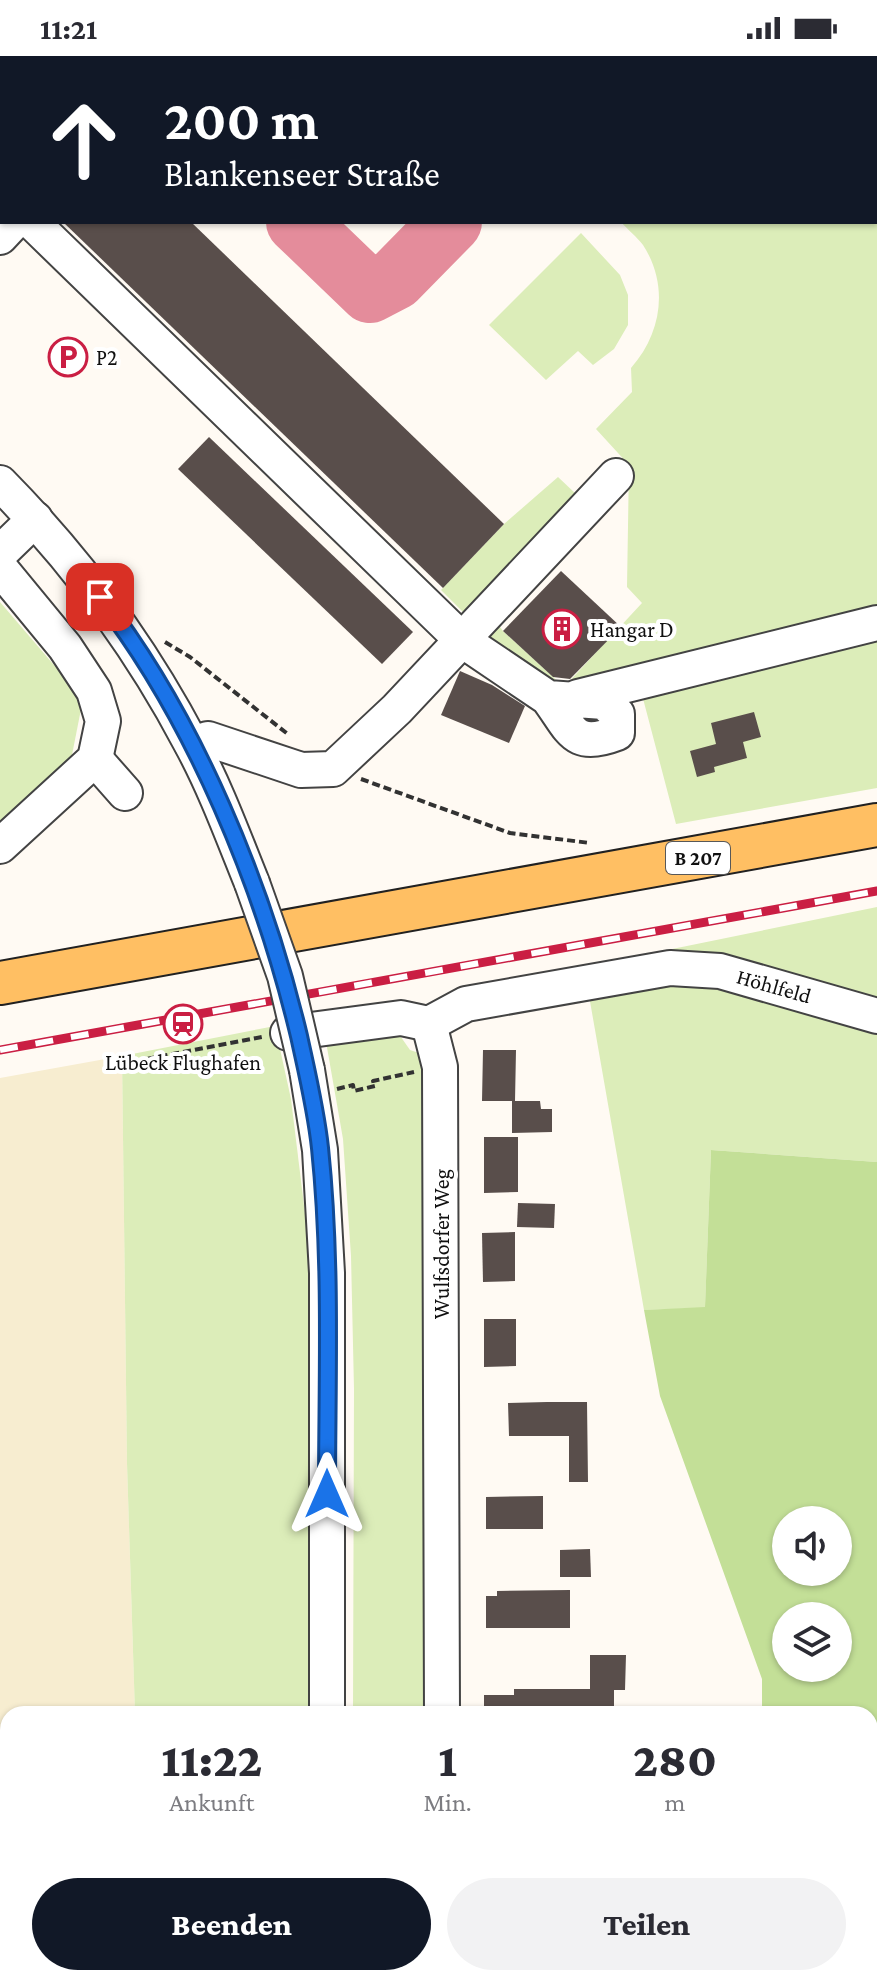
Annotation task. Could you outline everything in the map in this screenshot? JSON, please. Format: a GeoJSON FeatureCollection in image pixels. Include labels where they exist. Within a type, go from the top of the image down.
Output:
{"type":"FeatureCollection","features":[{"type":"Feature","properties":{"kind":"main road","name":"B 207"},"geometry":{"type":"LineString","coordinates":[[0,983],[877,825]]}},
{"type":"Feature","properties":{"kind":"street"},"geometry":{"type":"LineString","coordinates":[[34,224],[462,640],[559,698],[877,623]]}},
{"type":"Feature","properties":{"kind":"street"},"geometry":{"type":"LineString","coordinates":[[192,744],[208,739],[301,770],[333,769],[397,709],[616,476]]}},
{"type":"Feature","properties":{"kind":"street"},"geometry":{"type":"LineString","coordinates":[[0,483],[35,519],[114,615],[192,744],[252,883],[317,1080],[327,1273],[327,1706]]}},
{"type":"Feature","properties":{"kind":"street"},"geometry":{"type":"LineString","coordinates":[[0,553],[35,519]]}},
{"type":"Feature","properties":{"kind":"street"},"geometry":{"type":"LineString","coordinates":[[0,568],[65,647],[94,691],[103,721],[95,759],[0,846]]}},
{"type":"Feature","properties":{"kind":"street"},"geometry":{"type":"LineString","coordinates":[[95,759],[125,793]]}},
{"type":"Feature","properties":{"kind":"street","name":"Höhlfeld"},"geometry":{"type":"LineString","coordinates":[[429,1024],[466,1004],[670,968],[720,971],[877,1016]]}},
{"type":"Feature","properties":{"kind":"street"},"geometry":{"type":"LineString","coordinates":[[288,1033],[401,1018],[429,1024]]}},
{"type":"Feature","properties":{"kind":"street","name":"Wulfsdorfer Weg"},"geometry":{"type":"LineString","coordinates":[[429,1024],[440,1067],[442,1706]]}},
{"type":"Feature","properties":{"kind":"path"},"geometry":{"type":"LineString","coordinates":[[136,1061],[288,1033]]}},
{"type":"Feature","properties":{"kind":"path"},"geometry":{"type":"LineString","coordinates":[[317,1080],[353,1085],[354,1091],[375,1086],[373,1081],[391,1077]]}},
{"type":"Feature","properties":{"kind":"shaded area"},"geometry":{"type":"Polygon","coordinates":[[[122,1056],[127,1464],[135,1706],[0,1706],[0,1078],[122,1056]]]}},
{"type":"Feature","properties":{"kind":"green space"},"geometry":{"type":"Polygon","coordinates":[[[623,224],[877,224],[877,788],[676,824],[641,691],[561,690],[489,644],[489,634],[497,623],[564,687],[642,603],[627,587],[629,465],[596,429],[632,392],[631,368],[650,340],[655,324],[659,292],[651,260],[643,245],[623,224]]]}},
{"type":"Feature","properties":{"kind":"green space"},"geometry":{"type":"Polygon","coordinates":[[[581,233],[620,275],[628,295],[628,325],[614,349],[593,365],[578,351],[546,380],[489,325],[581,233]]]}},
{"type":"Feature","properties":{"kind":"green space"},"geometry":{"type":"Polygon","coordinates":[[[558,477],[576,494],[468,617],[441,590],[504,524],[558,477]]]}},
{"type":"Feature","properties":{"kind":"green space"},"geometry":{"type":"Polygon","coordinates":[[[0,602],[83,699],[71,760],[0,829],[0,602]]]}},
{"type":"Feature","properties":{"kind":"green space"},"geometry":{"type":"Polygon","coordinates":[[[877,907],[877,1162],[711,1150],[705,1308],[644,1310],[584,967],[877,907]]]}},
{"type":"Feature","properties":{"kind":"green space"},"geometry":{"type":"Polygon","coordinates":[[[275,1026],[291,1099],[314,1287],[312,1706],[135,1706],[127,1464],[122,1056],[275,1026]]]}},
{"type":"Feature","properties":{"kind":"green space"},"geometry":{"type":"Polygon","coordinates":[[[396,1030],[410,1050],[425,1055],[430,1706],[353,1706],[354,1389],[351,1256],[343,1139],[325,1036],[396,1030]]]}},
{"type":"Feature","properties":{"kind":"green space"},"geometry":{"type":"Polygon","coordinates":[[[711,1150],[877,1162],[877,1706],[762,1706],[762,1679],[660,1396],[644,1310],[705,1307],[711,1150]]]}},
{"type":"Feature","properties":{"kind":"building"},"geometry":{"type":"Polygon","coordinates":[[[65,224],[193,224],[504,524],[443,588],[65,224]]]}},
{"type":"Feature","properties":{"kind":"building"},"geometry":{"type":"Polygon","coordinates":[[[209,437],[413,632],[382,664],[178,469],[209,437]]]}},
{"type":"Feature","properties":{"kind":"building","name":"Hangar D"},"geometry":{"type":"Polygon","coordinates":[[[561,571],[621,627],[570,679],[553,677],[503,631],[561,571]]]}},
{"type":"Feature","properties":{"kind":"building"},"geometry":{"type":"Polygon","coordinates":[[[460,671],[492,685],[525,706],[509,743],[441,715],[460,671]]]}},
{"type":"Feature","properties":{"kind":"building"},"geometry":{"type":"Polygon","coordinates":[[[754,712],[761,737],[743,742],[747,758],[714,767],[715,772],[697,777],[690,751],[716,744],[711,723],[754,712]]]}},
{"type":"Feature","properties":{"kind":"building"},"geometry":{"type":"Polygon","coordinates":[[[483,1050],[516,1050],[515,1101],[540,1101],[541,1109],[552,1109],[552,1132],[512,1133],[512,1101],[482,1101],[483,1050]]]}},
{"type":"Feature","properties":{"kind":"building"},"geometry":{"type":"Polygon","coordinates":[[[484,1137],[518,1137],[518,1192],[484,1193],[484,1137]]]}},
{"type":"Feature","properties":{"kind":"building"},"geometry":{"type":"Polygon","coordinates":[[[518,1203],[555,1204],[554,1228],[517,1227],[518,1203]]]}},
{"type":"Feature","properties":{"kind":"building"},"geometry":{"type":"Polygon","coordinates":[[[515,1232],[515,1281],[483,1282],[482,1233],[515,1232]]]}},
{"type":"Feature","properties":{"kind":"building"},"geometry":{"type":"Polygon","coordinates":[[[484,1319],[516,1319],[516,1366],[484,1367],[484,1319]]]}},
{"type":"Feature","properties":{"kind":"building"},"geometry":{"type":"Polygon","coordinates":[[[587,1402],[588,1482],[569,1482],[569,1436],[509,1436],[508,1403],[587,1402]]]}},
{"type":"Feature","properties":{"kind":"building"},"geometry":{"type":"Polygon","coordinates":[[[543,1496],[543,1529],[486,1529],[486,1497],[543,1496]]]}},
{"type":"Feature","properties":{"kind":"building"},"geometry":{"type":"Polygon","coordinates":[[[590,1549],[591,1577],[560,1577],[560,1550],[590,1549]]]}},
{"type":"Feature","properties":{"kind":"building"},"geometry":{"type":"Polygon","coordinates":[[[570,1590],[570,1628],[486,1628],[486,1596],[497,1596],[497,1591],[570,1590]]]}},
{"type":"Feature","properties":{"kind":"building"},"geometry":{"type":"Polygon","coordinates":[[[590,1655],[626,1655],[625,1690],[614,1690],[614,1706],[484,1706],[484,1695],[514,1695],[514,1689],[590,1689],[590,1655]]]}},
{"type":"Feature","properties":{"kind":"taxiway"},"geometry":{"type":"LineString","coordinates":[[299,224],[370,292],[395,279],[449,224]]}},
{"type":"Feature","properties":{"kind":"railway"},"geometry":{"type":"LineString","coordinates":[[0,1050],[877,891]]}},
{"type":"Feature","properties":{"kind":"place","name":"P2"},"geometry":{"type":"Point","coordinates":[68,357]}},
{"type":"Feature","properties":{"kind":"place","name":"Hangar D"},"geometry":{"type":"Point","coordinates":[562,629]}},
{"type":"Feature","properties":{"kind":"place","name":"Lübeck Flughafen"},"geometry":{"type":"Point","coordinates":[183,1024]}},
{"type":"Feature","properties":{"kind":"route"},"geometry":{"type":"LineString","coordinates":[[100,597],[141,657],[192,744],[252,883],[285,976],[317,1119],[320,1150],[327,1273],[327,1494]]}}]}
